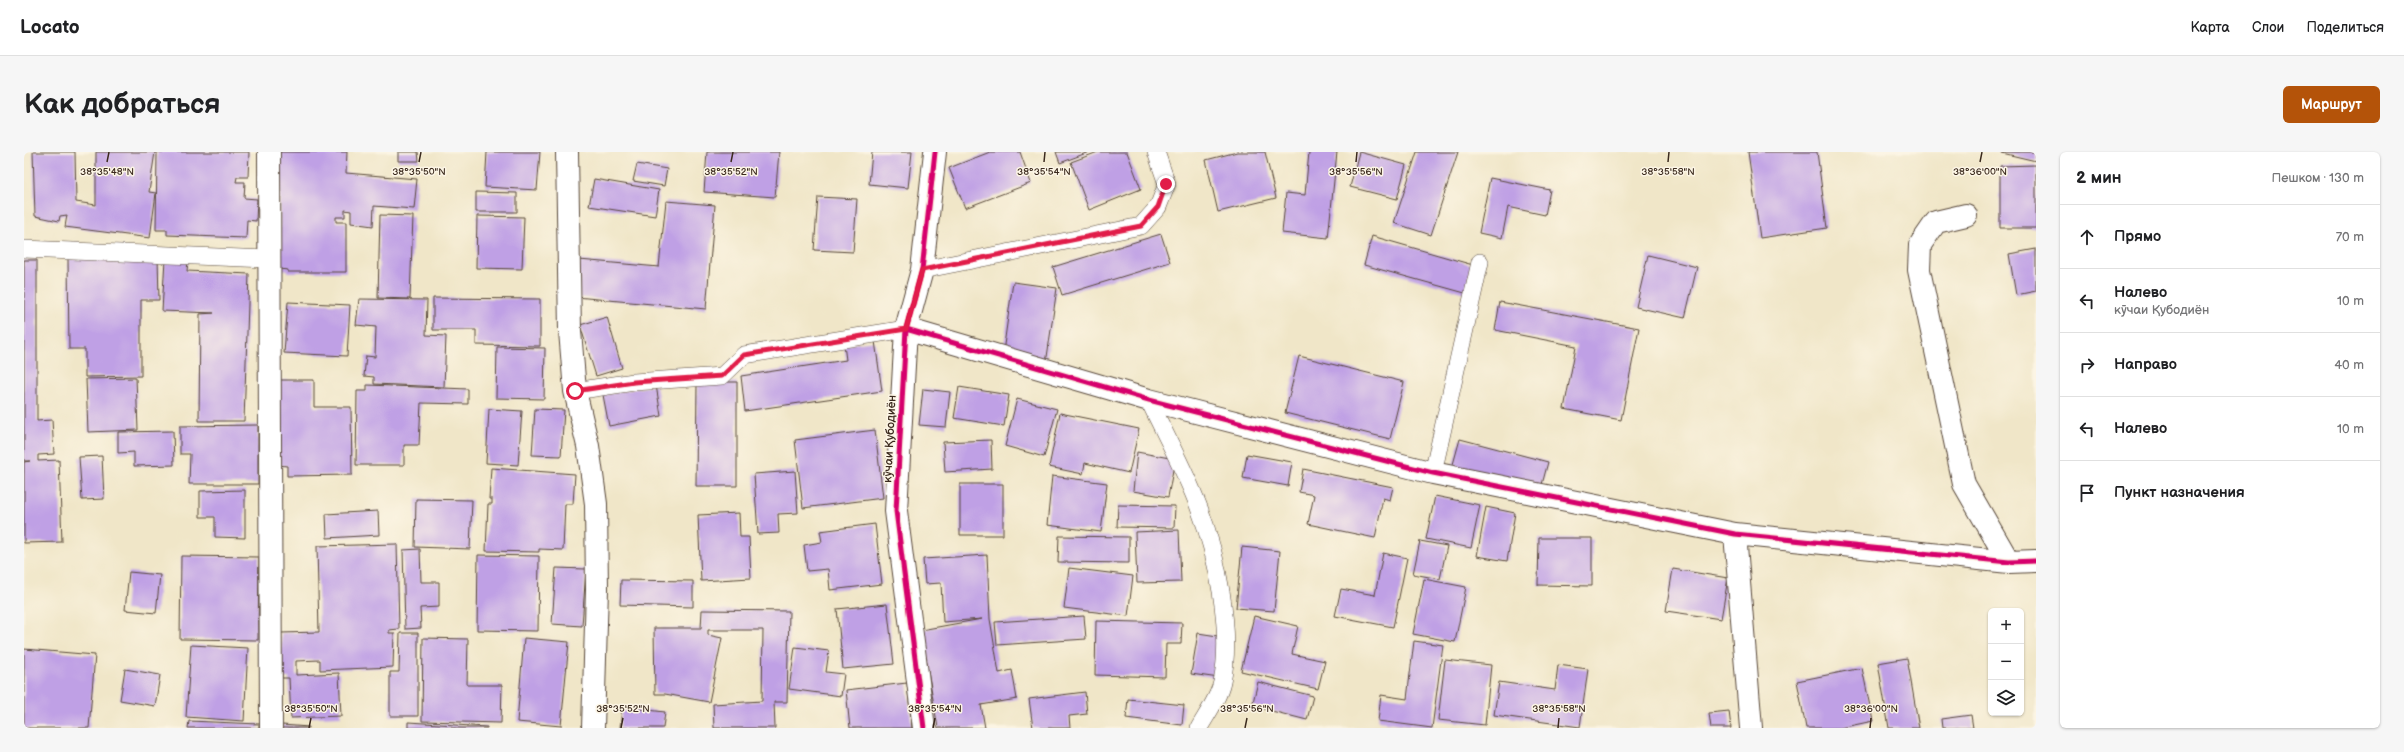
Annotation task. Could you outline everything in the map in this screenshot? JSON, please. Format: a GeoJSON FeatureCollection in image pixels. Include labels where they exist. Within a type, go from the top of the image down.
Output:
{"type":"FeatureCollection","features":[{"type":"Feature","properties":{"kind":"street"},"geometry":{"type":"LineString","coordinates":[[270,152],[271,728]]}},
{"type":"Feature","properties":{"kind":"street"},"geometry":{"type":"LineString","coordinates":[[567,152],[570,331],[575,391],[588,446],[596,504],[597,589],[592,728]]}},
{"type":"Feature","properties":{"kind":"street","name":"кӯчаи Қубодиён"},"geometry":{"type":"LineString","coordinates":[[924,728],[896,511],[906,329],[922,270],[935,152]]}},
{"type":"Feature","properties":{"kind":"street"},"geometry":{"type":"LineString","coordinates":[[1966,215],[1936,222],[1920,245],[1919,270],[1964,484],[2009,562]]}},
{"type":"Feature","properties":{"kind":"street"},"geometry":{"type":"LineString","coordinates":[[906,329],[1149,400],[1433,473],[1735,534],[2009,562],[2036,561]]}},
{"type":"Feature","properties":{"kind":"street"},"geometry":{"type":"LineString","coordinates":[[1735,534],[1751,728]]}},
{"type":"Feature","properties":{"kind":"lane"},"geometry":{"type":"LineString","coordinates":[[922,270],[1141,226],[1158,207],[1166,184],[1156,152]]}},
{"type":"Feature","properties":{"kind":"lane"},"geometry":{"type":"LineString","coordinates":[[24,249],[270,259]]}},
{"type":"Feature","properties":{"kind":"lane"},"geometry":{"type":"LineString","coordinates":[[1433,473],[1480,262]]}},
{"type":"Feature","properties":{"kind":"lane"},"geometry":{"type":"LineString","coordinates":[[575,391],[634,382],[722,376],[744,355],[906,329]]}},
{"type":"Feature","properties":{"kind":"lane"},"geometry":{"type":"LineString","coordinates":[[1149,400],[1198,506],[1214,559],[1224,612],[1227,644],[1222,683],[1199,728]]}},
{"type":"Feature","properties":{"kind":"building"},"geometry":{"type":"Polygon","coordinates":[[[33,152],[75,152],[76,202],[96,205],[96,152],[155,152],[149,192],[156,193],[150,238],[65,227],[67,215],[60,216],[59,221],[35,216],[33,152]]]}},
{"type":"Feature","properties":{"kind":"building"},"geometry":{"type":"Polygon","coordinates":[[[157,152],[249,152],[248,177],[237,177],[236,182],[245,182],[244,198],[257,199],[256,221],[247,220],[246,238],[167,235],[167,230],[156,230],[157,152]]]}},
{"type":"Feature","properties":{"kind":"building"},"geometry":{"type":"Polygon","coordinates":[[[280,152],[347,152],[346,173],[417,179],[414,209],[374,206],[373,226],[351,223],[351,211],[345,210],[345,217],[336,217],[336,222],[346,222],[346,272],[288,272],[288,270],[279,269],[280,152]]]}},
{"type":"Feature","properties":{"kind":"building"},"geometry":{"type":"Polygon","coordinates":[[[398,152],[418,152],[419,161],[398,161],[398,152]]]}},
{"type":"Feature","properties":{"kind":"building"},"geometry":{"type":"Polygon","coordinates":[[[487,152],[540,152],[537,190],[485,187],[487,152]]]}},
{"type":"Feature","properties":{"kind":"building"},"geometry":{"type":"Polygon","coordinates":[[[707,152],[779,152],[775,197],[704,192],[707,152]]]}},
{"type":"Feature","properties":{"kind":"building"},"geometry":{"type":"Polygon","coordinates":[[[872,152],[912,152],[908,188],[869,184],[872,152]]]}},
{"type":"Feature","properties":{"kind":"building"},"geometry":{"type":"Polygon","coordinates":[[[990,152],[1020,152],[1031,183],[965,208],[949,168],[990,152]]]}},
{"type":"Feature","properties":{"kind":"building"},"geometry":{"type":"Polygon","coordinates":[[[1056,152],[1089,152],[1060,163],[1056,152]]]}},
{"type":"Feature","properties":{"kind":"building"},"geometry":{"type":"Polygon","coordinates":[[[1098,152],[1127,152],[1141,189],[1089,210],[1071,162],[1098,152]]]}},
{"type":"Feature","properties":{"kind":"building"},"geometry":{"type":"Polygon","coordinates":[[[1237,152],[1265,152],[1276,198],[1218,212],[1206,160],[1237,152]]]}},
{"type":"Feature","properties":{"kind":"building"},"geometry":{"type":"Polygon","coordinates":[[[1309,152],[1337,152],[1328,238],[1282,233],[1286,193],[1305,195],[1309,152]]]}},
{"type":"Feature","properties":{"kind":"building"},"geometry":{"type":"Polygon","coordinates":[[[1359,152],[1406,165],[1397,199],[1350,187],[1359,152]]]}},
{"type":"Feature","properties":{"kind":"building"},"geometry":{"type":"Polygon","coordinates":[[[1417,152],[1458,152],[1431,235],[1394,223],[1417,152]]]}},
{"type":"Feature","properties":{"kind":"building"},"geometry":{"type":"Polygon","coordinates":[[[1748,152],[1817,152],[1827,228],[1760,238],[1748,152]]]}},
{"type":"Feature","properties":{"kind":"building"},"geometry":{"type":"Polygon","coordinates":[[[2036,152],[2036,161],[2002,153],[2036,152]]]}},
{"type":"Feature","properties":{"kind":"building"},"geometry":{"type":"Polygon","coordinates":[[[637,164],[667,169],[664,186],[633,181],[637,164]]]}},
{"type":"Feature","properties":{"kind":"building"},"geometry":{"type":"Polygon","coordinates":[[[2036,165],[2036,228],[2000,228],[2000,166],[2036,165]]]}},
{"type":"Feature","properties":{"kind":"building"},"geometry":{"type":"Polygon","coordinates":[[[1490,178],[1550,190],[1545,215],[1508,207],[1502,238],[1479,233],[1490,178]]]}},
{"type":"Feature","properties":{"kind":"building"},"geometry":{"type":"Polygon","coordinates":[[[594,179],[659,190],[655,216],[589,206],[594,179]]]}},
{"type":"Feature","properties":{"kind":"building"},"geometry":{"type":"Polygon","coordinates":[[[476,192],[517,193],[517,212],[476,212],[476,192]]]}},
{"type":"Feature","properties":{"kind":"building"},"geometry":{"type":"Polygon","coordinates":[[[818,197],[857,199],[853,252],[814,250],[818,197]]]}},
{"type":"Feature","properties":{"kind":"building"},"geometry":{"type":"Polygon","coordinates":[[[666,201],[715,205],[706,309],[576,297],[579,260],[659,267],[666,201]]]}},
{"type":"Feature","properties":{"kind":"building"},"geometry":{"type":"Polygon","coordinates":[[[380,215],[413,216],[410,299],[378,298],[380,215]]]}},
{"type":"Feature","properties":{"kind":"building"},"geometry":{"type":"Polygon","coordinates":[[[477,216],[524,217],[522,269],[476,268],[477,216]]]}},
{"type":"Feature","properties":{"kind":"building"},"geometry":{"type":"Polygon","coordinates":[[[1161,234],[1170,262],[1062,295],[1053,267],[1161,234]]]}},
{"type":"Feature","properties":{"kind":"building"},"geometry":{"type":"Polygon","coordinates":[[[1372,236],[1473,265],[1465,293],[1364,265],[1372,236]]]}},
{"type":"Feature","properties":{"kind":"building"},"geometry":{"type":"Polygon","coordinates":[[[2036,249],[2036,291],[2016,295],[2009,254],[2036,249]]]}},
{"type":"Feature","properties":{"kind":"building"},"geometry":{"type":"Polygon","coordinates":[[[1648,255],[1697,267],[1685,318],[1636,307],[1648,255]]]}},
{"type":"Feature","properties":{"kind":"building"},"geometry":{"type":"Polygon","coordinates":[[[158,258],[159,300],[141,300],[141,376],[85,377],[85,349],[69,349],[68,259],[158,258]]]}},
{"type":"Feature","properties":{"kind":"building"},"geometry":{"type":"Polygon","coordinates":[[[165,259],[188,260],[187,271],[249,274],[244,421],[199,421],[200,314],[214,313],[162,311],[165,259]]]}},
{"type":"Feature","properties":{"kind":"building"},"geometry":{"type":"Polygon","coordinates":[[[24,260],[37,260],[37,421],[52,420],[54,454],[38,455],[38,461],[59,460],[62,542],[24,543],[24,462],[30,461],[24,461],[24,260]]]}},
{"type":"Feature","properties":{"kind":"building"},"geometry":{"type":"Polygon","coordinates":[[[1013,282],[1057,288],[1046,364],[1002,359],[1013,282]]]}},
{"type":"Feature","properties":{"kind":"building"},"geometry":{"type":"Polygon","coordinates":[[[433,298],[540,299],[540,346],[476,345],[476,330],[433,330],[433,298]]]}},
{"type":"Feature","properties":{"kind":"building"},"geometry":{"type":"Polygon","coordinates":[[[359,299],[427,300],[426,335],[446,336],[444,387],[374,384],[374,377],[364,376],[366,356],[375,357],[376,327],[356,325],[359,299]]]}},
{"type":"Feature","properties":{"kind":"building"},"geometry":{"type":"Polygon","coordinates":[[[288,302],[350,305],[347,356],[284,353],[288,302]]]}},
{"type":"Feature","properties":{"kind":"building"},"geometry":{"type":"Polygon","coordinates":[[[1500,302],[1639,328],[1621,420],[1564,409],[1576,346],[1495,330],[1500,302]]]}},
{"type":"Feature","properties":{"kind":"building"},"geometry":{"type":"Polygon","coordinates":[[[607,317],[622,368],[596,376],[580,325],[607,317]]]}},
{"type":"Feature","properties":{"kind":"building"},"geometry":{"type":"Polygon","coordinates":[[[875,341],[882,391],[745,411],[741,376],[846,360],[844,345],[875,341]]]}},
{"type":"Feature","properties":{"kind":"building"},"geometry":{"type":"Polygon","coordinates":[[[497,347],[545,348],[544,399],[496,398],[497,347]]]}},
{"type":"Feature","properties":{"kind":"building"},"geometry":{"type":"Polygon","coordinates":[[[1299,356],[1404,382],[1390,439],[1285,413],[1299,356]]]}},
{"type":"Feature","properties":{"kind":"building"},"geometry":{"type":"Polygon","coordinates":[[[136,378],[138,430],[88,432],[86,379],[136,378]]]}},
{"type":"Feature","properties":{"kind":"building"},"geometry":{"type":"Polygon","coordinates":[[[278,380],[314,380],[314,407],[351,407],[352,475],[287,476],[287,466],[278,465],[278,380]]]}},
{"type":"Feature","properties":{"kind":"building"},"geometry":{"type":"Polygon","coordinates":[[[697,382],[737,382],[737,486],[696,486],[697,382]]]}},
{"type":"Feature","properties":{"kind":"building"},"geometry":{"type":"Polygon","coordinates":[[[367,385],[468,389],[468,404],[421,403],[419,445],[404,445],[404,465],[356,465],[357,391],[367,391],[367,385]]]}},
{"type":"Feature","properties":{"kind":"building"},"geometry":{"type":"Polygon","coordinates":[[[656,385],[661,416],[609,426],[603,395],[656,385]]]}},
{"type":"Feature","properties":{"kind":"building"},"geometry":{"type":"Polygon","coordinates":[[[959,387],[1009,395],[1004,426],[954,418],[959,387]]]}},
{"type":"Feature","properties":{"kind":"building"},"geometry":{"type":"Polygon","coordinates":[[[923,389],[950,392],[946,427],[919,425],[923,389]]]}},
{"type":"Feature","properties":{"kind":"building"},"geometry":{"type":"Polygon","coordinates":[[[1017,399],[1057,409],[1044,457],[1005,446],[1017,399]]]}},
{"type":"Feature","properties":{"kind":"building"},"geometry":{"type":"Polygon","coordinates":[[[489,409],[522,411],[518,465],[486,463],[489,409]]]}},
{"type":"Feature","properties":{"kind":"building"},"geometry":{"type":"Polygon","coordinates":[[[535,409],[564,410],[561,456],[532,455],[535,409]]]}},
{"type":"Feature","properties":{"kind":"building"},"geometry":{"type":"Polygon","coordinates":[[[1060,413],[1139,429],[1129,473],[1085,463],[1083,474],[1049,467],[1060,413]]]}},
{"type":"Feature","properties":{"kind":"building"},"geometry":{"type":"Polygon","coordinates":[[[258,425],[258,484],[189,484],[190,454],[180,454],[180,426],[258,425]]]}},
{"type":"Feature","properties":{"kind":"building"},"geometry":{"type":"Polygon","coordinates":[[[875,430],[883,498],[803,508],[795,440],[875,430]]]}},
{"type":"Feature","properties":{"kind":"building"},"geometry":{"type":"Polygon","coordinates":[[[173,431],[174,465],[134,466],[134,452],[118,453],[118,432],[173,431]]]}},
{"type":"Feature","properties":{"kind":"building"},"geometry":{"type":"Polygon","coordinates":[[[1460,439],[1548,462],[1540,492],[1452,468],[1460,439]]]}},
{"type":"Feature","properties":{"kind":"building"},"geometry":{"type":"Polygon","coordinates":[[[991,440],[992,469],[945,472],[943,442],[991,440]]]}},
{"type":"Feature","properties":{"kind":"building"},"geometry":{"type":"Polygon","coordinates":[[[1137,452],[1175,459],[1168,497],[1133,491],[1137,452]]]}},
{"type":"Feature","properties":{"kind":"building"},"geometry":{"type":"Polygon","coordinates":[[[1247,454],[1292,462],[1288,486],[1243,478],[1247,454]]]}},
{"type":"Feature","properties":{"kind":"building"},"geometry":{"type":"Polygon","coordinates":[[[102,456],[104,499],[82,500],[79,457],[102,456]]]}},
{"type":"Feature","properties":{"kind":"building"},"geometry":{"type":"Polygon","coordinates":[[[491,468],[575,474],[573,504],[565,504],[563,550],[539,549],[539,552],[486,551],[488,504],[492,504],[492,499],[489,499],[491,468]]]}},
{"type":"Feature","properties":{"kind":"building"},"geometry":{"type":"Polygon","coordinates":[[[1303,469],[1393,487],[1390,500],[1383,498],[1375,538],[1308,524],[1314,495],[1299,492],[1303,469]]]}},
{"type":"Feature","properties":{"kind":"building"},"geometry":{"type":"Polygon","coordinates":[[[795,471],[798,513],[778,514],[779,533],[758,534],[754,474],[795,471]]]}},
{"type":"Feature","properties":{"kind":"building"},"geometry":{"type":"Polygon","coordinates":[[[1052,476],[1107,483],[1101,532],[1047,525],[1052,476]]]}},
{"type":"Feature","properties":{"kind":"building"},"geometry":{"type":"Polygon","coordinates":[[[960,484],[1003,484],[1003,535],[960,535],[960,484]]]}},
{"type":"Feature","properties":{"kind":"building"},"geometry":{"type":"Polygon","coordinates":[[[245,490],[245,538],[215,537],[215,517],[200,517],[200,491],[245,490]]]}},
{"type":"Feature","properties":{"kind":"building"},"geometry":{"type":"Polygon","coordinates":[[[1435,496],[1480,505],[1471,548],[1426,539],[1435,496]]]}},
{"type":"Feature","properties":{"kind":"building"},"geometry":{"type":"Polygon","coordinates":[[[416,499],[472,500],[470,549],[415,547],[416,499]]]}},
{"type":"Feature","properties":{"kind":"building"},"geometry":{"type":"Polygon","coordinates":[[[1118,505],[1175,506],[1174,528],[1117,527],[1118,505]]]}},
{"type":"Feature","properties":{"kind":"building"},"geometry":{"type":"Polygon","coordinates":[[[1486,507],[1515,513],[1507,561],[1477,556],[1486,507]]]}},
{"type":"Feature","properties":{"kind":"building"},"geometry":{"type":"Polygon","coordinates":[[[378,511],[379,535],[327,538],[326,514],[378,511]]]}},
{"type":"Feature","properties":{"kind":"building"},"geometry":{"type":"Polygon","coordinates":[[[739,513],[740,537],[749,537],[751,578],[701,581],[698,515],[739,513]]]}},
{"type":"Feature","properties":{"kind":"building"},"geometry":{"type":"Polygon","coordinates":[[[875,524],[882,584],[830,590],[828,569],[807,571],[804,545],[822,542],[820,531],[875,524]]]}},
{"type":"Feature","properties":{"kind":"building"},"geometry":{"type":"Polygon","coordinates":[[[1179,530],[1181,582],[1137,583],[1135,532],[1179,530]]]}},
{"type":"Feature","properties":{"kind":"building"},"geometry":{"type":"Polygon","coordinates":[[[1059,536],[1129,537],[1129,563],[1058,562],[1059,536]]]}},
{"type":"Feature","properties":{"kind":"building"},"geometry":{"type":"Polygon","coordinates":[[[1539,538],[1592,538],[1592,586],[1538,585],[1539,538]]]}},
{"type":"Feature","properties":{"kind":"building"},"geometry":{"type":"Polygon","coordinates":[[[1420,541],[1447,546],[1440,579],[1413,574],[1420,541]]]}},
{"type":"Feature","properties":{"kind":"building"},"geometry":{"type":"Polygon","coordinates":[[[397,544],[399,629],[389,630],[389,633],[394,633],[393,667],[320,670],[320,660],[296,661],[296,675],[339,673],[341,716],[291,718],[289,678],[282,678],[281,633],[319,632],[317,546],[397,544]]]}},
{"type":"Feature","properties":{"kind":"building"},"geometry":{"type":"Polygon","coordinates":[[[1242,547],[1280,551],[1274,611],[1236,608],[1242,547]]]}},
{"type":"Feature","properties":{"kind":"building"},"geometry":{"type":"Polygon","coordinates":[[[420,549],[421,582],[439,582],[439,607],[420,608],[421,628],[405,629],[403,550],[420,549]]]}},
{"type":"Feature","properties":{"kind":"building"},"geometry":{"type":"Polygon","coordinates":[[[1383,553],[1407,558],[1393,627],[1335,616],[1341,589],[1375,595],[1383,553]]]}},
{"type":"Feature","properties":{"kind":"building"},"geometry":{"type":"Polygon","coordinates":[[[478,555],[539,556],[538,631],[477,630],[478,555]]]}},
{"type":"Feature","properties":{"kind":"building"},"geometry":{"type":"Polygon","coordinates":[[[987,555],[990,619],[999,673],[1012,670],[1017,699],[981,705],[985,728],[938,728],[921,630],[982,619],[943,622],[941,583],[925,584],[923,559],[987,555]]]}},
{"type":"Feature","properties":{"kind":"building"},"geometry":{"type":"Polygon","coordinates":[[[181,556],[259,557],[258,640],[180,639],[181,556]]]}},
{"type":"Feature","properties":{"kind":"building"},"geometry":{"type":"Polygon","coordinates":[[[556,568],[586,569],[582,626],[552,624],[556,568]]]}},
{"type":"Feature","properties":{"kind":"building"},"geometry":{"type":"Polygon","coordinates":[[[1069,568],[1133,576],[1128,616],[1064,608],[1069,568]]]}},
{"type":"Feature","properties":{"kind":"building"},"geometry":{"type":"Polygon","coordinates":[[[1673,569],[1728,578],[1721,619],[1666,611],[1673,569]]]}},
{"type":"Feature","properties":{"kind":"building"},"geometry":{"type":"Polygon","coordinates":[[[129,572],[160,575],[156,613],[125,610],[129,572]]]}},
{"type":"Feature","properties":{"kind":"building"},"geometry":{"type":"Polygon","coordinates":[[[1424,579],[1466,587],[1455,642],[1413,634],[1424,579]]]}},
{"type":"Feature","properties":{"kind":"building"},"geometry":{"type":"Polygon","coordinates":[[[621,580],[693,581],[693,607],[620,605],[621,580]]]}},
{"type":"Feature","properties":{"kind":"building"},"geometry":{"type":"Polygon","coordinates":[[[887,604],[894,664],[843,669],[837,609],[887,604]]]}},
{"type":"Feature","properties":{"kind":"building"},"geometry":{"type":"Polygon","coordinates":[[[702,610],[789,611],[787,702],[774,702],[775,728],[714,728],[713,704],[762,701],[763,630],[708,630],[708,635],[722,638],[709,702],[665,694],[655,694],[654,628],[701,628],[702,610]]]}},
{"type":"Feature","properties":{"kind":"building"},"geometry":{"type":"Polygon","coordinates":[[[1084,616],[1086,639],[997,645],[995,622],[1084,616]]]}},
{"type":"Feature","properties":{"kind":"building"},"geometry":{"type":"Polygon","coordinates":[[[1254,616],[1298,626],[1292,654],[1325,661],[1318,689],[1241,671],[1254,616]]]}},
{"type":"Feature","properties":{"kind":"building"},"geometry":{"type":"Polygon","coordinates":[[[1096,621],[1182,623],[1181,644],[1166,644],[1165,677],[1095,675],[1096,621]]]}},
{"type":"Feature","properties":{"kind":"building"},"geometry":{"type":"Polygon","coordinates":[[[400,633],[418,633],[418,716],[390,716],[390,672],[399,672],[400,633]]]}},
{"type":"Feature","properties":{"kind":"building"},"geometry":{"type":"Polygon","coordinates":[[[1198,633],[1224,637],[1219,678],[1191,674],[1198,633]]]}},
{"type":"Feature","properties":{"kind":"building"},"geometry":{"type":"Polygon","coordinates":[[[423,638],[468,639],[467,685],[502,685],[501,723],[422,721],[423,638]]]}},
{"type":"Feature","properties":{"kind":"building"},"geometry":{"type":"Polygon","coordinates":[[[524,638],[569,642],[561,726],[517,722],[524,638]]]}},
{"type":"Feature","properties":{"kind":"building"},"geometry":{"type":"Polygon","coordinates":[[[1414,641],[1443,645],[1432,728],[1378,721],[1381,695],[1407,699],[1414,641]]]}},
{"type":"Feature","properties":{"kind":"building"},"geometry":{"type":"Polygon","coordinates":[[[191,645],[248,648],[244,721],[186,717],[191,645]]]}},
{"type":"Feature","properties":{"kind":"building"},"geometry":{"type":"Polygon","coordinates":[[[795,647],[829,651],[826,672],[844,674],[841,696],[789,689],[795,647]]]}},
{"type":"Feature","properties":{"kind":"building"},"geometry":{"type":"Polygon","coordinates":[[[24,649],[95,655],[89,728],[24,728],[24,649]]]}},
{"type":"Feature","properties":{"kind":"building"},"geometry":{"type":"Polygon","coordinates":[[[1907,658],[1919,728],[1889,728],[1878,663],[1907,658]]]}},
{"type":"Feature","properties":{"kind":"building"},"geometry":{"type":"Polygon","coordinates":[[[1445,660],[1491,665],[1485,725],[1438,720],[1445,660]]]}},
{"type":"Feature","properties":{"kind":"building"},"geometry":{"type":"Polygon","coordinates":[[[1558,665],[1588,669],[1580,727],[1494,715],[1499,682],[1555,690],[1558,665]]]}},
{"type":"Feature","properties":{"kind":"building"},"geometry":{"type":"Polygon","coordinates":[[[1862,668],[1873,721],[1840,728],[1806,728],[1797,681],[1862,668]]]}},
{"type":"Feature","properties":{"kind":"building"},"geometry":{"type":"Polygon","coordinates":[[[125,669],[160,675],[155,706],[120,700],[125,669]]]}},
{"type":"Feature","properties":{"kind":"building"},"geometry":{"type":"Polygon","coordinates":[[[1258,682],[1313,696],[1307,720],[1252,706],[1258,682]]]}},
{"type":"Feature","properties":{"kind":"building"},"geometry":{"type":"Polygon","coordinates":[[[907,683],[912,728],[850,728],[846,690],[907,683]]]}},
{"type":"Feature","properties":{"kind":"building"},"geometry":{"type":"Polygon","coordinates":[[[1085,692],[1087,714],[1069,716],[1070,728],[1033,728],[1029,699],[1085,692]]]}},
{"type":"Feature","properties":{"kind":"building"},"geometry":{"type":"Polygon","coordinates":[[[1128,699],[1184,705],[1182,725],[1126,718],[1128,699]]]}},
{"type":"Feature","properties":{"kind":"building"},"geometry":{"type":"Polygon","coordinates":[[[622,707],[665,712],[663,728],[620,728],[622,707]]]}},
{"type":"Feature","properties":{"kind":"building"},"geometry":{"type":"Polygon","coordinates":[[[1729,711],[1731,728],[1711,728],[1709,713],[1729,711]]]}},
{"type":"Feature","properties":{"kind":"building"},"geometry":{"type":"Polygon","coordinates":[[[1971,715],[1973,728],[1942,728],[1941,719],[1971,715]]]}},
{"type":"Feature","properties":{"kind":"building"},"geometry":{"type":"Polygon","coordinates":[[[189,721],[259,724],[259,728],[188,728],[189,721]]]}},
{"type":"Feature","properties":{"kind":"building"},"geometry":{"type":"Polygon","coordinates":[[[408,722],[487,727],[487,728],[408,728],[408,722]]]}},
{"type":"Feature","properties":{"kind":"building"},"geometry":{"type":"Polygon","coordinates":[[[282,725],[309,727],[309,728],[282,728],[282,725]]]}},
{"type":"Feature","properties":{"kind":"cycle path"},"geometry":{"type":"LineString","coordinates":[[924,728],[896,511],[906,329],[922,270],[935,152]]}},
{"type":"Feature","properties":{"kind":"cycle path"},"geometry":{"type":"LineString","coordinates":[[906,329],[1149,400],[1433,473],[1735,534],[2009,562],[2036,561]]}},
{"type":"Feature","properties":{"kind":"route"},"geometry":{"type":"LineString","coordinates":[[575,391],[634,382],[722,376],[744,355],[906,329],[922,270],[1141,226],[1158,207],[1166,184]]}}]}
